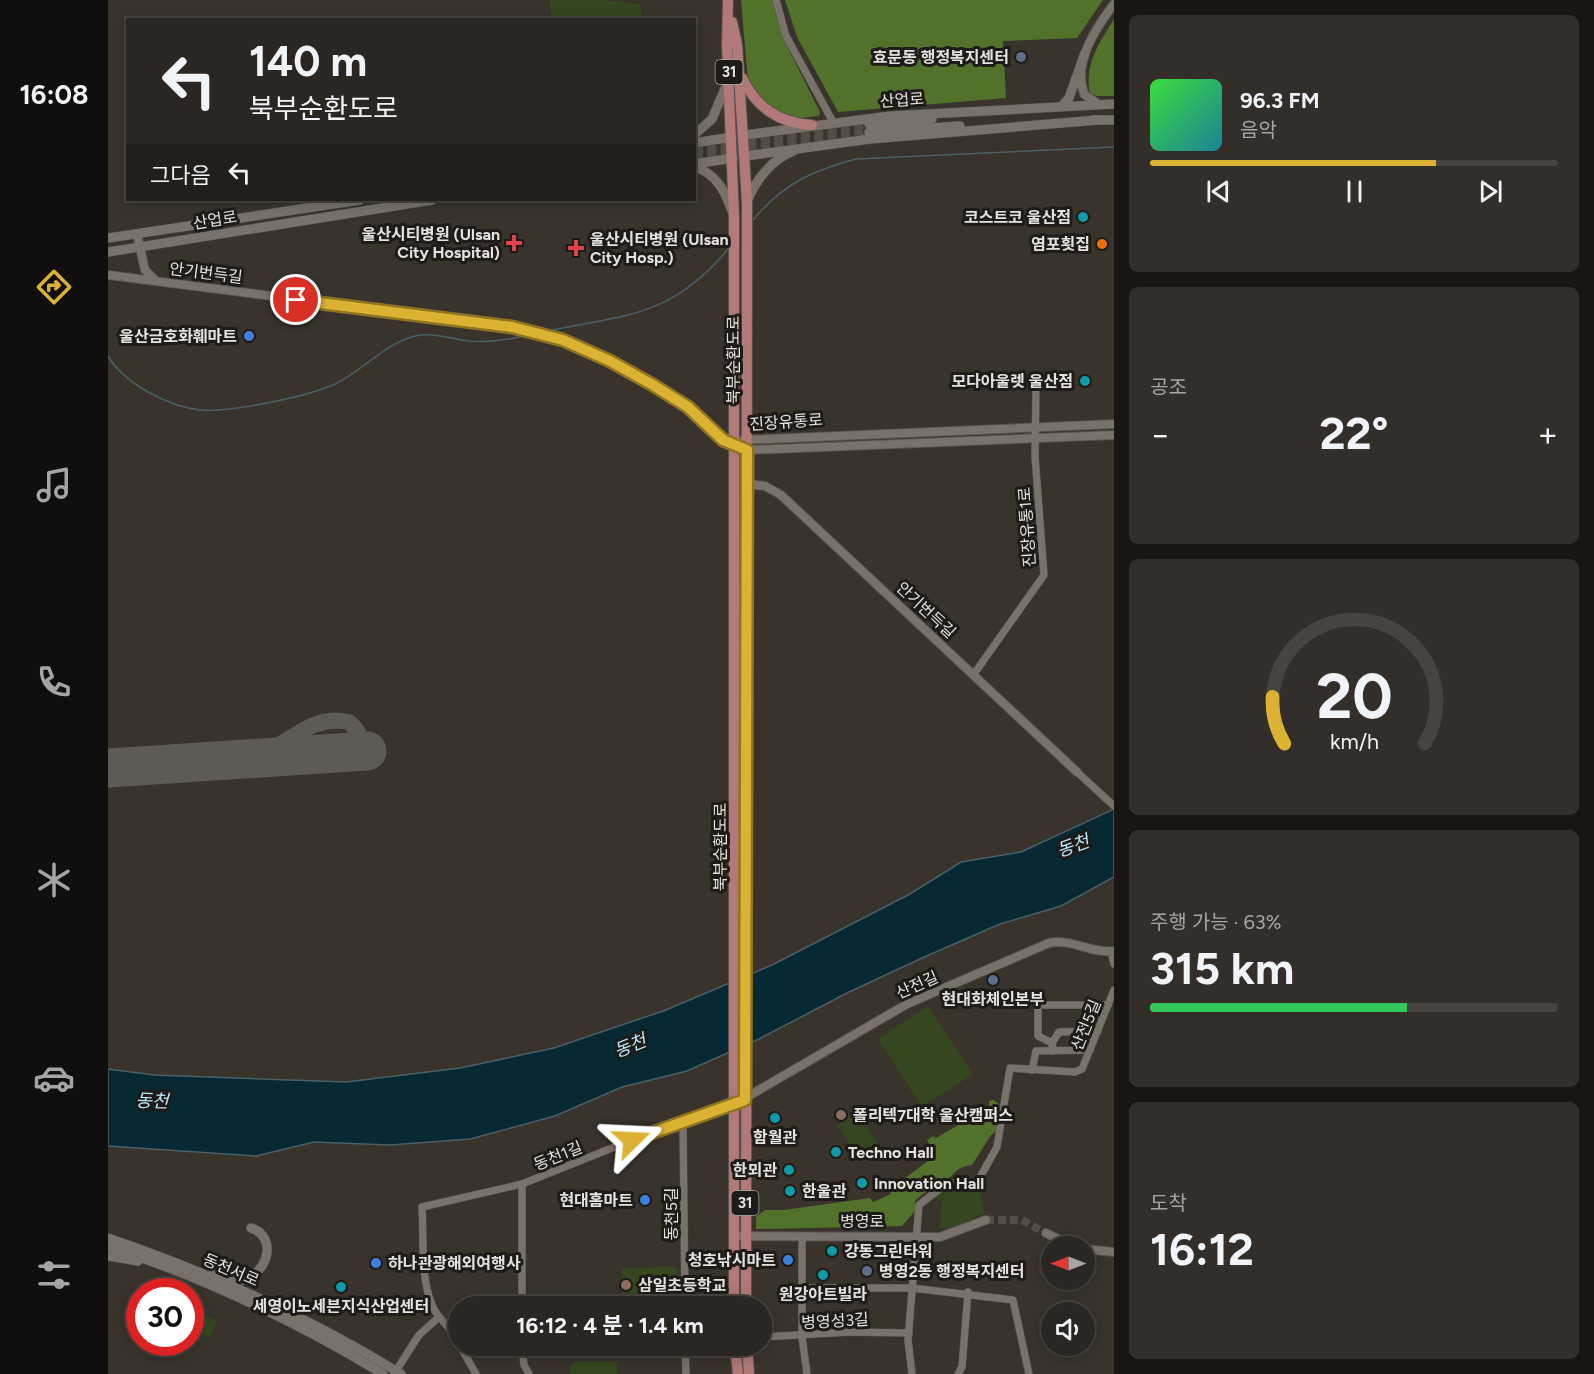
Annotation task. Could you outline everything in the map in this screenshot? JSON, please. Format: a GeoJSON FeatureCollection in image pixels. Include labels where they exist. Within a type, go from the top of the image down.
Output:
{"type":"FeatureCollection","features":[{"type":"Feature","properties":{"kind":"main road","name":"31"},"geometry":{"type":"LineString","coordinates":[[728,4],[737,44],[745,135]]}},
{"type":"Feature","properties":{"kind":"main road","name":"31"},"geometry":{"type":"LineString","coordinates":[[728,4],[732,136]]}},
{"type":"Feature","properties":{"kind":"main road"},"geometry":{"type":"LineString","coordinates":[[1062,106],[1069,98],[1085,53]]}},
{"type":"Feature","properties":{"kind":"main road"},"geometry":{"type":"LineString","coordinates":[[740,72],[750,92],[768,111],[790,123],[812,125]]}},
{"type":"Feature","properties":{"kind":"main road"},"geometry":{"type":"LineString","coordinates":[[696,133],[712,119],[729,79]]}},
{"type":"Feature","properties":{"kind":"main road","name":"산업로"},"geometry":{"type":"LineString","coordinates":[[696,143],[833,122],[931,113],[1114,104]]}},
{"type":"Feature","properties":{"kind":"main road","name":"산업로"},"geometry":{"type":"LineString","coordinates":[[1114,108],[869,128],[1114,120]]}},
{"type":"Feature","properties":{"kind":"main road","name":"산업로"},"geometry":{"type":"LineString","coordinates":[[696,166],[804,147],[1098,120]]}},
{"type":"Feature","properties":{"kind":"main road","name":"북부순환도로"},"geometry":{"type":"LineString","coordinates":[[745,135],[748,438],[740,918],[733,1105],[745,1296]]}},
{"type":"Feature","properties":{"kind":"main road","name":"북부순환도로"},"geometry":{"type":"LineString","coordinates":[[732,136],[740,918],[745,1100],[736,1296]]}},
{"type":"Feature","properties":{"kind":"main road"},"geometry":{"type":"LineString","coordinates":[[747,205],[755,185],[767,170],[781,158],[804,147]]}},
{"type":"Feature","properties":{"kind":"main road"},"geometry":{"type":"LineString","coordinates":[[696,167],[720,184],[734,221]]}},
{"type":"Feature","properties":{"kind":"main road","name":"산업로"},"geometry":{"type":"LineString","coordinates":[[108,238],[353,201]]}},
{"type":"Feature","properties":{"kind":"main road","name":"산업로"},"geometry":{"type":"LineString","coordinates":[[108,252],[426,201]]}},
{"type":"Feature","properties":{"kind":"main road"},"geometry":{"type":"LineString","coordinates":[[157,1255],[236,1279],[248,1279],[260,1271],[266,1258],[263,1234],[251,1228]]}},
{"type":"Feature","properties":{"kind":"main road","name":"동천서로"},"geometry":{"type":"LineString","coordinates":[[108,1238],[157,1255],[286,1311],[336,1335],[397,1373]]}},
{"type":"Feature","properties":{"kind":"main road","name":"동천서로"},"geometry":{"type":"LineString","coordinates":[[108,1246],[177,1270],[281,1318],[383,1374]]}},
{"type":"Feature","properties":{"kind":"main road"},"geometry":{"type":"LineString","coordinates":[[108,1256],[177,1270]]}},
{"type":"Feature","properties":{"kind":"main road"},"geometry":{"type":"LineString","coordinates":[[736,1356],[738,1374]]}},
{"type":"Feature","properties":{"kind":"main road"},"geometry":{"type":"LineString","coordinates":[[748,1356],[749,1374]]}},
{"type":"Feature","properties":{"kind":"street"},"geometry":{"type":"LineString","coordinates":[[776,0],[786,36],[833,122]]}},
{"type":"Feature","properties":{"kind":"street"},"geometry":{"type":"LineString","coordinates":[[1098,104],[1088,99],[1082,88],[1085,53],[1091,38],[1114,4]]}},
{"type":"Feature","properties":{"kind":"street"},"geometry":{"type":"LineString","coordinates":[[137,234],[145,270],[158,282]]}},
{"type":"Feature","properties":{"kind":"street","name":"안기번득길"},"geometry":{"type":"LineString","coordinates":[[108,275],[512,327],[563,340],[610,361],[653,385],[688,407],[723,440],[734,443]]}},
{"type":"Feature","properties":{"kind":"street","name":"진장유통1로"},"geometry":{"type":"LineString","coordinates":[[974,674],[1044,575],[1035,439],[1036,387]]}},
{"type":"Feature","properties":{"kind":"street","name":"진장유통로"},"geometry":{"type":"LineString","coordinates":[[734,443],[748,438],[1114,424]]}},
{"type":"Feature","properties":{"kind":"street","name":"진장유통로"},"geometry":{"type":"LineString","coordinates":[[734,443],[747,450],[1114,435]]}},
{"type":"Feature","properties":{"kind":"street","name":"안기번득길"},"geometry":{"type":"LineString","coordinates":[[747,484],[765,486],[781,495],[1077,772]]}},
{"type":"Feature","properties":{"kind":"street"},"geometry":{"type":"LineString","coordinates":[[1077,772],[1114,806]]}},
{"type":"Feature","properties":{"kind":"street","name":"산전길"},"geometry":{"type":"LineString","coordinates":[[733,1105],[907,1004],[1049,943],[1065,942],[1093,951],[1112,951]]}},
{"type":"Feature","properties":{"kind":"street"},"geometry":{"type":"LineString","coordinates":[[1112,951],[1114,964]]}},
{"type":"Feature","properties":{"kind":"street","name":"산전5길"},"geometry":{"type":"LineString","coordinates":[[915,1236],[921,1202],[947,1183],[973,1184],[979,1179],[997,1147],[1010,1068],[1075,1072],[1083,1069],[1114,990]]}},
{"type":"Feature","properties":{"kind":"street"},"geometry":{"type":"LineString","coordinates":[[1038,996],[1038,1036],[1052,1043]]}},
{"type":"Feature","properties":{"kind":"street"},"geometry":{"type":"LineString","coordinates":[[1038,1005],[1108,1005]]}},
{"type":"Feature","properties":{"kind":"street"},"geometry":{"type":"LineString","coordinates":[[1053,1051],[1052,1043],[1059,1032],[1098,1031]]}},
{"type":"Feature","properties":{"kind":"street"},"geometry":{"type":"LineString","coordinates":[[1032,1070],[1036,1052],[1090,1050]]}},
{"type":"Feature","properties":{"kind":"street","name":"동천1길"},"geometry":{"type":"LineString","coordinates":[[439,1317],[432,1307],[427,1284],[422,1207],[522,1184],[683,1121],[733,1105]]}},
{"type":"Feature","properties":{"kind":"street","name":"동천5길"},"geometry":{"type":"LineString","coordinates":[[683,1121],[685,1296]]}},
{"type":"Feature","properties":{"kind":"street"},"geometry":{"type":"LineString","coordinates":[[522,1184],[522,1296]]}},
{"type":"Feature","properties":{"kind":"street","name":"병영로"},"geometry":{"type":"LineString","coordinates":[[740,1236],[945,1236],[986,1220]]}},
{"type":"Feature","properties":{"kind":"street"},"geometry":{"type":"LineString","coordinates":[[1046,1233],[1052,1236]]}},
{"type":"Feature","properties":{"kind":"street"},"geometry":{"type":"LineString","coordinates":[[802,1236],[802,1336],[807,1374]]}},
{"type":"Feature","properties":{"kind":"street"},"geometry":{"type":"LineString","coordinates":[[912,1374],[908,1353],[915,1236]]}},
{"type":"Feature","properties":{"kind":"street"},"geometry":{"type":"LineString","coordinates":[[1095,1250],[1114,1252]]}},
{"type":"Feature","properties":{"kind":"street"},"geometry":{"type":"LineString","coordinates":[[802,1288],[912,1288],[1009,1298],[1016,1302],[1029,1374]]}},
{"type":"Feature","properties":{"kind":"street"},"geometry":{"type":"LineString","coordinates":[[958,1374],[962,1367],[968,1292]]}},
{"type":"Feature","properties":{"kind":"street"},"geometry":{"type":"LineString","coordinates":[[397,1373],[419,1335],[439,1317],[448,1324]]}},
{"type":"Feature","properties":{"kind":"street","name":"병영성3길"},"geometry":{"type":"LineString","coordinates":[[772,1337],[851,1332],[909,1334]]}},
{"type":"Feature","properties":{"kind":"street"},"geometry":{"type":"LineString","coordinates":[[466,1356],[476,1374]]}},
{"type":"Feature","properties":{"kind":"street"},"geometry":{"type":"LineString","coordinates":[[523,1356],[524,1365],[529,1374]]}},
{"type":"Feature","properties":{"kind":"street"},"geometry":{"type":"LineString","coordinates":[[685,1356],[686,1374]]}},
{"type":"Feature","properties":{"kind":"green space"},"geometry":{"type":"Polygon","coordinates":[[[550,0],[605,0],[640,4],[642,18],[551,18],[550,0]]]}},
{"type":"Feature","properties":{"kind":"green space"},"geometry":{"type":"Polygon","coordinates":[[[741,0],[773,0],[786,44],[820,112],[819,116],[791,119],[760,100],[748,81],[741,0]]]}},
{"type":"Feature","properties":{"kind":"green space"},"geometry":{"type":"Polygon","coordinates":[[[785,0],[1103,0],[1077,38],[1003,41],[1006,98],[838,112],[797,37],[785,0]]]}},
{"type":"Feature","properties":{"kind":"green space"},"geometry":{"type":"Polygon","coordinates":[[[1114,19],[1114,96],[1097,96],[1090,94],[1091,63],[1098,45],[1114,19]]]}},
{"type":"Feature","properties":{"kind":"green space"},"geometry":{"type":"Polygon","coordinates":[[[928,1006],[973,1074],[922,1107],[878,1039],[928,1006]]]}},
{"type":"Feature","properties":{"kind":"green space"},"geometry":{"type":"Polygon","coordinates":[[[994,1100],[1002,1107],[998,1130],[991,1135],[972,1165],[958,1170],[915,1201],[915,1211],[902,1226],[756,1229],[756,1217],[765,1210],[784,1210],[870,1198],[873,1202],[891,1194],[889,1190],[936,1155],[927,1140],[933,1136],[936,1138],[989,1107],[989,1101],[994,1100]]]}},
{"type":"Feature","properties":{"kind":"green space"},"geometry":{"type":"Polygon","coordinates":[[[857,1112],[881,1149],[862,1163],[837,1125],[857,1112]]]}},
{"type":"Feature","properties":{"kind":"green space"},"geometry":{"type":"Polygon","coordinates":[[[941,1188],[980,1191],[984,1213],[956,1226],[940,1229],[942,1201],[930,1196],[941,1188]]]}},
{"type":"Feature","properties":{"kind":"green space"},"geometry":{"type":"Polygon","coordinates":[[[674,1267],[677,1269],[677,1296],[622,1296],[622,1268],[674,1267]]]}},
{"type":"Feature","properties":{"kind":"green space"},"geometry":{"type":"Polygon","coordinates":[[[206,1316],[217,1321],[210,1337],[204,1335],[206,1316]]]}},
{"type":"Feature","properties":{"kind":"green space"},"geometry":{"type":"Polygon","coordinates":[[[574,1362],[617,1362],[617,1374],[570,1374],[570,1366],[574,1362]]]}},
{"type":"Feature","properties":{"kind":"water","name":"동천"},"geometry":{"type":"Polygon","coordinates":[[[1114,809],[1114,877],[1061,906],[1000,924],[922,958],[847,993],[759,1039],[687,1071],[622,1087],[555,1116],[470,1139],[390,1145],[314,1142],[256,1156],[108,1146],[108,1069],[154,1075],[346,1082],[460,1068],[554,1048],[666,1010],[772,965],[910,894],[961,862],[1021,852],[1114,809]]]}},
{"type":"Feature","properties":{"kind":"waterway"},"geometry":{"type":"LineString","coordinates":[[753,220],[775,197],[799,180],[856,159],[1114,147]]}},
{"type":"Feature","properties":{"kind":"waterway"},"geometry":{"type":"LineString","coordinates":[[544,332],[623,316],[666,301],[707,272],[728,249]]}},
{"type":"Feature","properties":{"kind":"waterway"},"geometry":{"type":"LineString","coordinates":[[108,356],[125,376],[161,399],[187,408],[213,410],[270,402],[325,388],[347,378],[394,344],[415,336],[436,335],[484,342],[528,335]]}},
{"type":"Feature","properties":{"kind":"taxiway"},"geometry":{"type":"LineString","coordinates":[[237,759],[260,755],[313,725],[324,722],[349,722],[360,739],[361,751],[353,761],[346,764],[282,756]]}},
{"type":"Feature","properties":{"kind":"runway"},"geometry":{"type":"LineString","coordinates":[[108,768],[367,751]]}},
{"type":"Feature","properties":{"kind":"tunnel"},"geometry":{"type":"LineString","coordinates":[[696,150],[869,124]]}},
{"type":"Feature","properties":{"kind":"tunnel"},"geometry":{"type":"LineString","coordinates":[[696,157],[869,132]]}},
{"type":"Feature","properties":{"kind":"tunnel"},"geometry":{"type":"LineString","coordinates":[[986,1220],[1022,1220],[1046,1233]]}},
{"type":"Feature","properties":{"kind":"place","name":"효문동 행정복지센터"},"geometry":{"type":"Point","coordinates":[1021,57]}},
{"type":"Feature","properties":{"kind":"place","name":"코스트코 울산점"},"geometry":{"type":"Point","coordinates":[1083,217]}},
{"type":"Feature","properties":{"kind":"place","name":"울산시티병원 (Ulsan City Hospital)"},"geometry":{"type":"Point","coordinates":[514,243]}},
{"type":"Feature","properties":{"kind":"place","name":"염포횟집"},"geometry":{"type":"Point","coordinates":[1102,244]}},
{"type":"Feature","properties":{"kind":"place","name":"울산시티병원 (Ulsan City Hosp.)"},"geometry":{"type":"Point","coordinates":[576,248]}},
{"type":"Feature","properties":{"kind":"place","name":"울산금호화훼마트"},"geometry":{"type":"Point","coordinates":[249,336]}},
{"type":"Feature","properties":{"kind":"place","name":"모다아울렛 울산점"},"geometry":{"type":"Point","coordinates":[1085,381]}},
{"type":"Feature","properties":{"kind":"place","name":"현대화체인본부"},"geometry":{"type":"Point","coordinates":[993,980]}},
{"type":"Feature","properties":{"kind":"place","name":"폴리텍7대학 울산캠퍼스"},"geometry":{"type":"Point","coordinates":[841,1115]}},
{"type":"Feature","properties":{"kind":"place","name":"함월관"},"geometry":{"type":"Point","coordinates":[775,1118]}},
{"type":"Feature","properties":{"kind":"place","name":"Techno Hall"},"geometry":{"type":"Point","coordinates":[836,1152]}},
{"type":"Feature","properties":{"kind":"place","name":"한뫼관"},"geometry":{"type":"Point","coordinates":[789,1170]}},
{"type":"Feature","properties":{"kind":"place","name":"Innovation Hall"},"geometry":{"type":"Point","coordinates":[862,1183]}},
{"type":"Feature","properties":{"kind":"place","name":"한울관"},"geometry":{"type":"Point","coordinates":[790,1191]}},
{"type":"Feature","properties":{"kind":"place","name":"현대홈마트"},"geometry":{"type":"Point","coordinates":[645,1200]}},
{"type":"Feature","properties":{"kind":"place","name":"강동그린타워"},"geometry":{"type":"Point","coordinates":[832,1251]}},
{"type":"Feature","properties":{"kind":"place","name":"청호낚시마트"},"geometry":{"type":"Point","coordinates":[788,1260]}},
{"type":"Feature","properties":{"kind":"place","name":"하나관광해외여행사"},"geometry":{"type":"Point","coordinates":[376,1263]}},
{"type":"Feature","properties":{"kind":"place","name":"병영2동 행정복지센터"},"geometry":{"type":"Point","coordinates":[867,1271]}},
{"type":"Feature","properties":{"kind":"place","name":"원강아트빌라"},"geometry":{"type":"Point","coordinates":[823,1275]}},
{"type":"Feature","properties":{"kind":"place","name":"삼일초등학교"},"geometry":{"type":"Point","coordinates":[626,1285]}},
{"type":"Feature","properties":{"kind":"place","name":"세영이노세븐지식산업센터"},"geometry":{"type":"Point","coordinates":[341,1287]}},
{"type":"Feature","properties":{"kind":"route"},"geometry":{"type":"LineString","coordinates":[[296,300],[512,327],[563,340],[610,361],[667,393],[688,407],[723,440],[747,450],[745,1100],[632,1140]]}}]}
